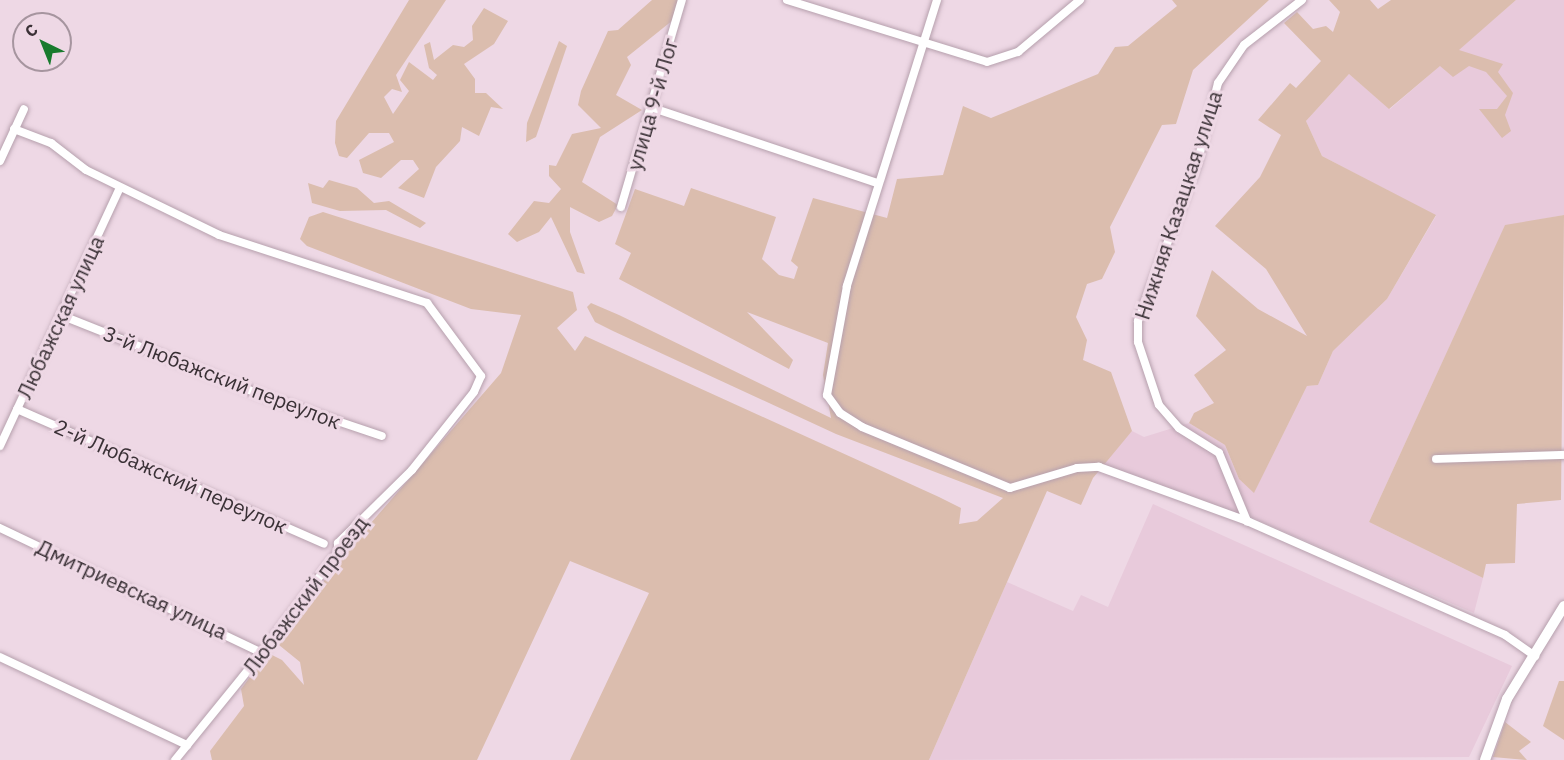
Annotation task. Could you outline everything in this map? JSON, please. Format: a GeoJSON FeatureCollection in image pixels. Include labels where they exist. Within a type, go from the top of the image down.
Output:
{"type":"FeatureCollection","features":[{"type":"Feature","properties":{"kind":"street","name":"улица 9-й Лог"},"geometry":{"type":"LineString","coordinates":[[621,207],[682,0]]}},
{"type":"Feature","properties":{"kind":"street"},"geometry":{"type":"LineString","coordinates":[[787,0],[923,45],[998,61],[1018,52],[1080,0]]}},
{"type":"Feature","properties":{"kind":"street"},"geometry":{"type":"LineString","coordinates":[[937,0],[877,183],[826,379],[827,395],[840,413],[1010,488],[1077,468],[1100,467],[1247,521],[1504,635],[1535,656]]}},
{"type":"Feature","properties":{"kind":"street","name":"Нижняя Казацкая улица"},"geometry":{"type":"LineString","coordinates":[[1247,521],[1219,453],[1179,428],[1159,405],[1138,342],[1138,321],[1229,61],[1302,0]]}},
{"type":"Feature","properties":{"kind":"street"},"geometry":{"type":"LineString","coordinates":[[650,107],[877,183]]}},
{"type":"Feature","properties":{"kind":"street"},"geometry":{"type":"LineString","coordinates":[[0,161],[24,109]]}},
{"type":"Feature","properties":{"kind":"street"},"geometry":{"type":"LineString","coordinates":[[15,129],[51,143],[120,188]]}},
{"type":"Feature","properties":{"kind":"street","name":"Любажская улица"},"geometry":{"type":"LineString","coordinates":[[0,446],[63,316],[120,188]]}},
{"type":"Feature","properties":{"kind":"street","name":"Любажский проезд"},"geometry":{"type":"LineString","coordinates":[[120,188],[228,239],[427,303],[481,376],[474,392],[412,470],[338,543],[338,552],[262,653],[175,760]]}},
{"type":"Feature","properties":{"kind":"street","name":"3-й Любажский переулок"},"geometry":{"type":"LineString","coordinates":[[63,316],[268,398],[382,436]]}},
{"type":"Feature","properties":{"kind":"street","name":"2-й Любажский переулок"},"geometry":{"type":"LineString","coordinates":[[17,409],[324,544]]}},
{"type":"Feature","properties":{"kind":"street"},"geometry":{"type":"LineString","coordinates":[[1436,459],[1564,455]]}},
{"type":"Feature","properties":{"kind":"street","name":"Дмитриевская улица"},"geometry":{"type":"LineString","coordinates":[[0,528],[262,653]]}},
{"type":"Feature","properties":{"kind":"street"},"geometry":{"type":"LineString","coordinates":[[1485,760],[1507,699],[1564,606]]}},
{"type":"Feature","properties":{"kind":"street"},"geometry":{"type":"LineString","coordinates":[[0,657],[187,745]]}},
{"type":"Feature","properties":{"kind":"shaded area"},"geometry":{"type":"Polygon","coordinates":[[[409,0],[446,0],[396,75],[402,92],[392,89],[384,97],[393,114],[409,91],[400,80],[409,62],[433,80],[437,75],[429,68],[424,45],[430,42],[434,60],[453,45],[464,47],[473,40],[472,26],[484,8],[508,21],[494,44],[464,64],[475,79],[475,93],[486,93],[503,109],[491,107],[479,136],[462,127],[460,141],[436,167],[424,198],[398,188],[419,169],[413,160],[401,160],[381,178],[363,173],[359,160],[394,142],[389,133],[369,133],[347,158],[339,156],[335,143],[336,121],[409,0]]]}},
{"type":"Feature","properties":{"kind":"shaded area"},"geometry":{"type":"Polygon","coordinates":[[[652,0],[680,0],[678,16],[627,57],[631,65],[616,95],[642,110],[600,137],[582,182],[618,205],[612,216],[599,222],[570,207],[570,232],[585,274],[577,272],[551,217],[539,232],[517,242],[508,234],[534,201],[549,203],[561,189],[549,176],[549,165],[556,166],[572,134],[601,128],[578,105],[581,91],[608,31],[618,30],[652,0]]]}},
{"type":"Feature","properties":{"kind":"shaded area"},"geometry":{"type":"Polygon","coordinates":[[[1172,0],[1269,0],[1193,70],[1176,124],[1162,125],[1110,227],[1115,252],[1102,279],[1087,284],[1076,317],[1087,340],[1083,360],[1111,372],[1132,431],[1093,478],[1081,505],[1047,491],[929,760],[570,760],[649,593],[570,561],[477,760],[212,760],[210,751],[244,706],[241,689],[268,653],[282,660],[304,685],[300,662],[279,645],[338,561],[501,373],[521,315],[471,309],[307,246],[300,239],[309,217],[323,212],[573,292],[577,310],[557,328],[575,351],[585,336],[961,508],[959,524],[977,521],[1003,498],[836,434],[595,322],[587,307],[591,303],[619,315],[831,418],[823,375],[828,343],[747,312],[793,360],[789,369],[619,279],[631,253],[615,244],[635,189],[684,206],[691,188],[776,217],[762,259],[779,275],[794,279],[798,267],[791,261],[813,198],[887,218],[897,179],[943,175],[963,106],[991,118],[1098,74],[1115,47],[1128,46],[1177,6],[1172,0]]]}},
{"type":"Feature","properties":{"kind":"shaded area"},"geometry":{"type":"Polygon","coordinates":[[[1329,0],[1370,0],[1378,9],[1391,0],[1516,0],[1459,50],[1503,64],[1498,72],[1513,93],[1505,115],[1511,131],[1502,138],[1479,109],[1497,109],[1507,96],[1486,72],[1469,66],[1453,77],[1440,66],[1389,109],[1349,74],[1306,121],[1322,156],[1436,215],[1387,299],[1333,351],[1318,385],[1307,386],[1254,493],[1239,479],[1225,445],[1189,423],[1194,413],[1214,403],[1194,375],[1226,350],[1196,316],[1212,270],[1258,309],[1307,336],[1266,269],[1215,226],[1260,177],[1281,135],[1258,120],[1290,83],[1296,88],[1321,61],[1284,23],[1297,12],[1313,29],[1326,26],[1333,32],[1340,12],[1329,0]]]}},
{"type":"Feature","properties":{"kind":"shaded area"},"geometry":{"type":"Polygon","coordinates":[[[1516,0],[1564,0],[1564,215],[1505,226],[1369,522],[1483,578],[1474,613],[1248,516],[1229,515],[1103,464],[1132,431],[1144,437],[1189,423],[1225,445],[1239,479],[1254,492],[1307,386],[1318,385],[1333,351],[1387,299],[1436,216],[1322,156],[1306,121],[1349,74],[1390,109],[1516,0]]]}},
{"type":"Feature","properties":{"kind":"shaded area"},"geometry":{"type":"Polygon","coordinates":[[[559,41],[567,46],[536,137],[526,142],[527,123],[559,41]]]}},
{"type":"Feature","properties":{"kind":"shaded area"},"geometry":{"type":"Polygon","coordinates":[[[329,180],[357,188],[374,203],[389,201],[426,223],[420,228],[386,210],[340,211],[312,203],[308,183],[323,188],[329,180]]]}},
{"type":"Feature","properties":{"kind":"shaded area"},"geometry":{"type":"Polygon","coordinates":[[[1564,215],[1561,500],[1517,504],[1515,563],[1486,564],[1483,578],[1369,522],[1505,225],[1564,215]]]}},
{"type":"Feature","properties":{"kind":"shaded area"},"geometry":{"type":"Polygon","coordinates":[[[1153,504],[1512,666],[1469,757],[929,760],[1007,582],[1073,611],[1081,595],[1108,607],[1153,504]]]}},
{"type":"Feature","properties":{"kind":"shaded area"},"geometry":{"type":"Polygon","coordinates":[[[1559,681],[1564,681],[1564,740],[1543,726],[1559,681]]]}},
{"type":"Feature","properties":{"kind":"shaded area"},"geometry":{"type":"Polygon","coordinates":[[[1505,722],[1531,742],[1519,751],[1527,760],[1493,757],[1505,722]]]}}]}
